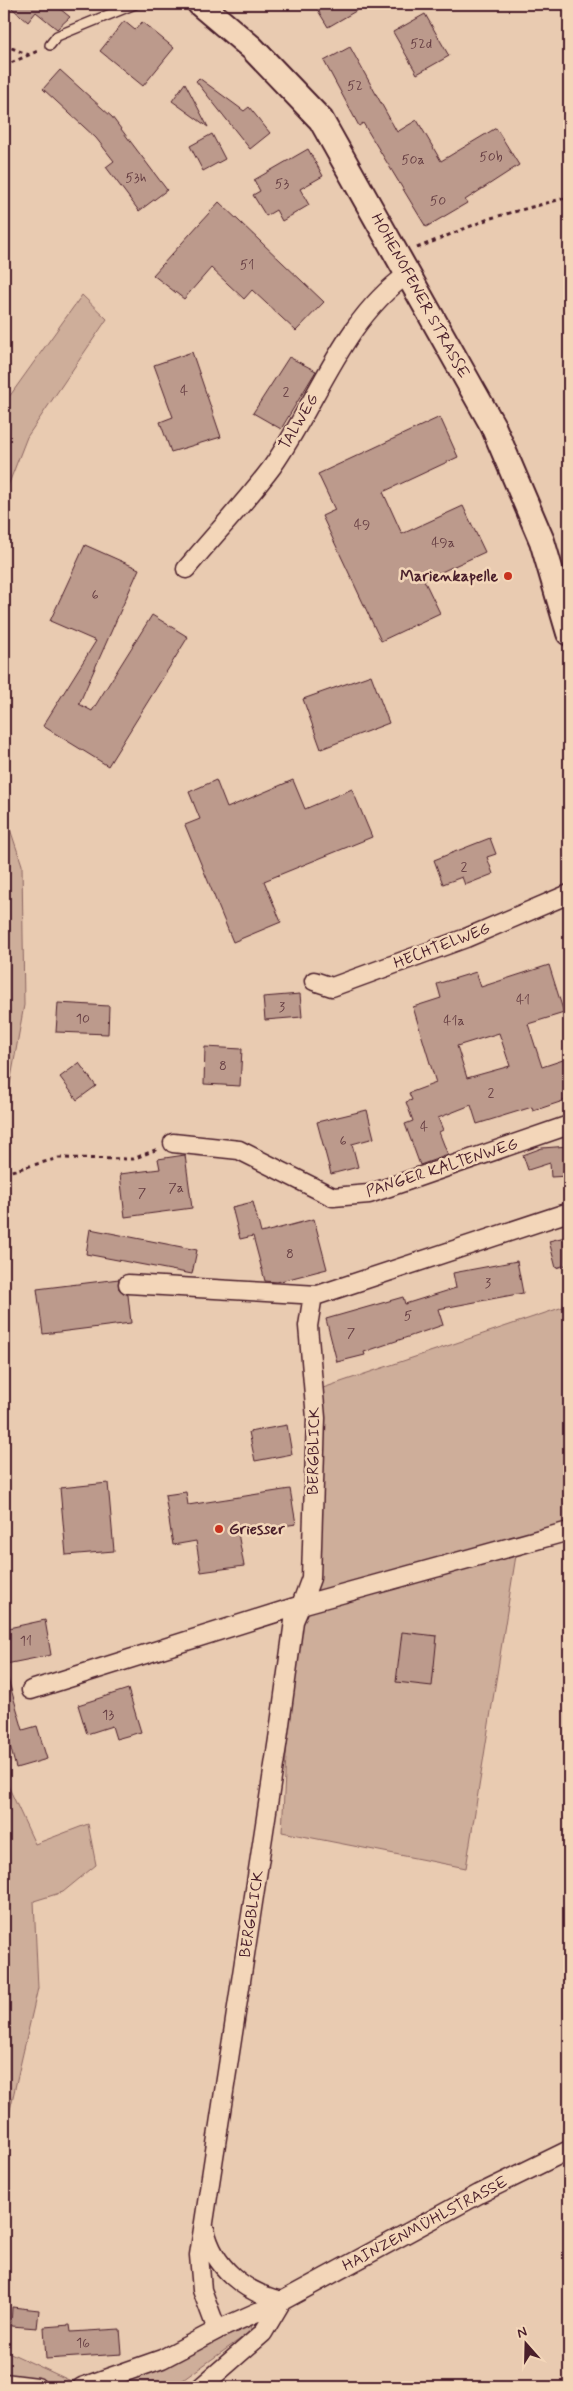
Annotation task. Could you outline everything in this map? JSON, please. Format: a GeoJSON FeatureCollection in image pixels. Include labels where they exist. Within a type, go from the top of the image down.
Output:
{"type":"FeatureCollection","features":[{"type":"Feature","properties":{"kind":"main road","name":"HOHENOFENER STRASSE"},"geometry":{"type":"LineString","coordinates":[[200,4],[252,48],[322,120],[493,426],[542,541],[569,633]]}},
{"type":"Feature","properties":{"kind":"street","name":"TALWEG"},"geometry":{"type":"LineString","coordinates":[[186,569],[272,466],[353,331],[393,284],[403,266]]}},
{"type":"Feature","properties":{"kind":"street","name":"HECHTELWEG"},"geometry":{"type":"LineString","coordinates":[[314,981],[332,987],[466,938],[569,894]]}},
{"type":"Feature","properties":{"kind":"street","name":"PANGER KALTENWEG"},"geometry":{"type":"LineString","coordinates":[[173,1143],[239,1150],[332,1197],[369,1194],[569,1125]]}},
{"type":"Feature","properties":{"kind":"street"},"geometry":{"type":"LineString","coordinates":[[128,1284],[313,1295],[569,1212]]}},
{"type":"Feature","properties":{"kind":"street","name":"BERGBLICK"},"geometry":{"type":"LineString","coordinates":[[217,2330],[202,2290],[199,2273],[199,2255],[278,1740],[294,1621],[311,1578],[316,1418],[308,1326],[313,1295]]}},
{"type":"Feature","properties":{"kind":"street"},"geometry":{"type":"LineString","coordinates":[[31,1690],[301,1605],[569,1531]]}},
{"type":"Feature","properties":{"kind":"street","name":"HAINZENMÜHLSTRASSE"},"geometry":{"type":"LineString","coordinates":[[82,2387],[162,2359],[217,2330],[282,2301],[479,2194],[569,2150]]}},
{"type":"Feature","properties":{"kind":"street","name":"BERGBLICK"},"geometry":{"type":"LineString","coordinates":[[204,2224],[208,2242],[214,2256],[226,2271],[265,2297],[282,2301]]}},
{"type":"Feature","properties":{"kind":"street"},"geometry":{"type":"LineString","coordinates":[[201,2387],[263,2333],[282,2301]]}},
{"type":"Feature","properties":{"kind":"street"},"geometry":{"type":"LineString","coordinates":[[4,2383],[37,2387]]}},
{"type":"Feature","properties":{"kind":"lane"},"geometry":{"type":"LineString","coordinates":[[50,44],[57,36],[135,4]]}},
{"type":"Feature","properties":{"kind":"path"},"geometry":{"type":"LineString","coordinates":[[4,66],[50,44]]}},
{"type":"Feature","properties":{"kind":"path"},"geometry":{"type":"LineString","coordinates":[[4,45],[30,55]]}},
{"type":"Feature","properties":{"kind":"path"},"geometry":{"type":"LineString","coordinates":[[403,266],[490,218],[569,197]]}},
{"type":"Feature","properties":{"kind":"path"},"geometry":{"type":"LineString","coordinates":[[4,1173],[59,1158],[133,1159],[173,1143]]}},
{"type":"Feature","properties":{"kind":"shaded area"},"geometry":{"type":"Polygon","coordinates":[[[82,295],[107,319],[27,437],[4,496],[4,404],[82,295]]]}},
{"type":"Feature","properties":{"kind":"shaded area"},"geometry":{"type":"Polygon","coordinates":[[[4,811],[22,865],[24,1005],[4,1118],[4,811]]]}},
{"type":"Feature","properties":{"kind":"shaded area"},"geometry":{"type":"Polygon","coordinates":[[[569,1305],[569,1535],[517,1549],[466,1868],[282,1832],[293,1623],[311,1578],[314,1391],[569,1305]]]}},
{"type":"Feature","properties":{"kind":"shaded area"},"geometry":{"type":"Polygon","coordinates":[[[4,1777],[35,1844],[88,1824],[96,1865],[63,1892],[34,1901],[38,1988],[4,2136],[4,1777]]]}},
{"type":"Feature","properties":{"kind":"shaded area"},"geometry":{"type":"Polygon","coordinates":[[[244,2325],[252,2325],[250,2332],[173,2387],[4,2387],[4,2350],[71,2381],[214,2340],[244,2325]]]}},
{"type":"Feature","properties":{"kind":"building"},"geometry":{"type":"Polygon","coordinates":[[[7,4],[54,4],[70,17],[57,29],[36,12],[28,22],[7,4]]]}},
{"type":"Feature","properties":{"kind":"building"},"geometry":{"type":"Polygon","coordinates":[[[314,4],[368,4],[328,27],[314,4]]]}},
{"type":"Feature","properties":{"kind":"building"},"geometry":{"type":"Polygon","coordinates":[[[425,14],[449,56],[417,74],[393,32],[425,14]]]}},
{"type":"Feature","properties":{"kind":"building"},"geometry":{"type":"Polygon","coordinates":[[[124,21],[135,30],[142,22],[174,48],[143,86],[100,51],[124,21]]]}},
{"type":"Feature","properties":{"kind":"building"},"geometry":{"type":"Polygon","coordinates":[[[350,47],[397,132],[417,120],[441,161],[496,128],[519,165],[465,200],[467,203],[426,227],[363,123],[359,126],[324,61],[350,47]]]}},
{"type":"Feature","properties":{"kind":"building"},"geometry":{"type":"Polygon","coordinates":[[[60,70],[112,117],[167,190],[139,211],[106,167],[114,161],[96,138],[43,89],[60,70]]]}},
{"type":"Feature","properties":{"kind":"building"},"geometry":{"type":"Polygon","coordinates":[[[199,78],[244,111],[249,107],[270,133],[250,149],[196,81],[199,78]]]}},
{"type":"Feature","properties":{"kind":"building"},"geometry":{"type":"Polygon","coordinates":[[[185,83],[208,127],[172,101],[185,83]]]}},
{"type":"Feature","properties":{"kind":"building"},"geometry":{"type":"Polygon","coordinates":[[[212,134],[225,159],[203,171],[190,146],[212,134]]]}},
{"type":"Feature","properties":{"kind":"building"},"geometry":{"type":"Polygon","coordinates":[[[308,149],[323,176],[300,189],[309,205],[282,221],[276,210],[266,216],[253,195],[260,191],[254,180],[308,149]]]}},
{"type":"Feature","properties":{"kind":"building"},"geometry":{"type":"Polygon","coordinates":[[[219,202],[324,302],[296,331],[252,290],[244,299],[211,268],[184,299],[153,275],[219,202]]]}},
{"type":"Feature","properties":{"kind":"building"},"geometry":{"type":"Polygon","coordinates":[[[192,352],[221,437],[171,452],[160,422],[173,417],[154,365],[192,352]]]}},
{"type":"Feature","properties":{"kind":"building"},"geometry":{"type":"Polygon","coordinates":[[[289,357],[316,371],[281,429],[253,413],[289,357]]]}},
{"type":"Feature","properties":{"kind":"building"},"geometry":{"type":"Polygon","coordinates":[[[440,417],[458,457],[383,492],[402,534],[463,506],[485,552],[424,580],[440,613],[381,641],[322,516],[335,510],[318,474],[440,417]]]}},
{"type":"Feature","properties":{"kind":"building"},"geometry":{"type":"Polygon","coordinates":[[[85,545],[139,569],[79,704],[92,711],[152,615],[188,637],[108,766],[43,726],[96,641],[50,621],[85,545]]]}},
{"type":"Feature","properties":{"kind":"building"},"geometry":{"type":"Polygon","coordinates":[[[371,675],[389,723],[321,749],[303,699],[371,675]]]}},
{"type":"Feature","properties":{"kind":"building"},"geometry":{"type":"Polygon","coordinates":[[[216,780],[227,808],[293,780],[305,809],[352,789],[372,837],[264,881],[281,922],[233,942],[185,825],[200,819],[189,792],[216,780]]]}},
{"type":"Feature","properties":{"kind":"building"},"geometry":{"type":"Polygon","coordinates":[[[490,838],[496,854],[487,857],[493,874],[465,885],[462,877],[443,884],[434,860],[490,838]]]}},
{"type":"Feature","properties":{"kind":"building"},"geometry":{"type":"Polygon","coordinates":[[[549,965],[564,1013],[528,1024],[542,1067],[569,1058],[569,1099],[533,1111],[532,1107],[477,1124],[471,1105],[438,1118],[443,1130],[439,1132],[448,1155],[420,1165],[405,1124],[413,1121],[406,1102],[412,1100],[409,1093],[436,1083],[413,1007],[441,998],[437,984],[476,972],[481,987],[549,965]],[[499,1033],[457,1046],[467,1078],[510,1066],[499,1033]]]}},
{"type":"Feature","properties":{"kind":"building"},"geometry":{"type":"Polygon","coordinates":[[[300,994],[302,1017],[265,1020],[263,997],[300,994]]]}},
{"type":"Feature","properties":{"kind":"building"},"geometry":{"type":"Polygon","coordinates":[[[58,1003],[109,1006],[108,1034],[56,1032],[58,1003]]]}},
{"type":"Feature","properties":{"kind":"building"},"geometry":{"type":"Polygon","coordinates":[[[205,1047],[242,1049],[240,1086],[204,1084],[205,1047]]]}},
{"type":"Feature","properties":{"kind":"building"},"geometry":{"type":"Polygon","coordinates":[[[79,1063],[96,1086],[77,1100],[60,1077],[79,1063]]]}},
{"type":"Feature","properties":{"kind":"building"},"geometry":{"type":"Polygon","coordinates":[[[367,1110],[374,1138],[352,1144],[358,1167],[331,1174],[317,1122],[367,1110]]]}},
{"type":"Feature","properties":{"kind":"building"},"geometry":{"type":"Polygon","coordinates":[[[569,1146],[569,1176],[551,1177],[550,1163],[528,1170],[523,1155],[542,1148],[569,1146]]]}},
{"type":"Feature","properties":{"kind":"building"},"geometry":{"type":"Polygon","coordinates":[[[185,1155],[192,1208],[125,1217],[120,1174],[160,1169],[158,1159],[185,1155]]]}},
{"type":"Feature","properties":{"kind":"building"},"geometry":{"type":"Polygon","coordinates":[[[253,1202],[261,1233],[314,1219],[327,1269],[277,1282],[265,1281],[253,1236],[240,1239],[232,1207],[253,1202]]]}},
{"type":"Feature","properties":{"kind":"building"},"geometry":{"type":"Polygon","coordinates":[[[90,1229],[197,1250],[192,1274],[86,1254],[90,1229]]]}},
{"type":"Feature","properties":{"kind":"building"},"geometry":{"type":"Polygon","coordinates":[[[569,1236],[569,1264],[556,1268],[549,1241],[569,1236]]]}},
{"type":"Feature","properties":{"kind":"building"},"geometry":{"type":"Polygon","coordinates":[[[517,1261],[523,1293],[438,1309],[443,1325],[364,1352],[365,1355],[337,1362],[326,1319],[403,1297],[405,1304],[456,1288],[453,1273],[517,1261]]]}},
{"type":"Feature","properties":{"kind":"building"},"geometry":{"type":"Polygon","coordinates":[[[119,1279],[119,1289],[128,1295],[131,1323],[43,1334],[37,1289],[119,1279]]]}},
{"type":"Feature","properties":{"kind":"building"},"geometry":{"type":"Polygon","coordinates":[[[287,1425],[292,1454],[255,1461],[249,1432],[287,1425]]]}},
{"type":"Feature","properties":{"kind":"building"},"geometry":{"type":"Polygon","coordinates":[[[108,1483],[114,1551],[66,1555],[60,1488],[108,1483]]]}},
{"type":"Feature","properties":{"kind":"building","name":"Griesser"},"geometry":{"type":"Polygon","coordinates":[[[290,1489],[296,1524],[238,1533],[244,1566],[201,1572],[196,1541],[173,1545],[165,1495],[186,1492],[188,1505],[290,1489]]]}},
{"type":"Feature","properties":{"kind":"building"},"geometry":{"type":"Polygon","coordinates":[[[45,1620],[51,1655],[6,1664],[4,1629],[45,1620]]]}},
{"type":"Feature","properties":{"kind":"building"},"geometry":{"type":"Polygon","coordinates":[[[402,1632],[437,1636],[432,1686],[396,1682],[402,1632]]]}},
{"type":"Feature","properties":{"kind":"building"},"geometry":{"type":"Polygon","coordinates":[[[4,1679],[8,1679],[23,1730],[37,1726],[47,1759],[16,1768],[4,1723],[4,1679]]]}},
{"type":"Feature","properties":{"kind":"building"},"geometry":{"type":"Polygon","coordinates":[[[128,1689],[141,1732],[116,1739],[112,1726],[87,1734],[78,1705],[128,1689]]]}},
{"type":"Feature","properties":{"kind":"building"},"geometry":{"type":"Polygon","coordinates":[[[12,2307],[39,2310],[37,2328],[11,2326],[12,2307]]]}},
{"type":"Feature","properties":{"kind":"building"},"geometry":{"type":"Polygon","coordinates":[[[70,2325],[71,2332],[120,2329],[122,2354],[46,2359],[44,2327],[70,2325]]]}},
{"type":"Feature","properties":{"kind":"place","name":"Marienkapelle"},"geometry":{"type":"Point","coordinates":[508,576]}},
{"type":"Feature","properties":{"kind":"place","name":"Griesser"},"geometry":{"type":"Point","coordinates":[219,1529]}}]}
